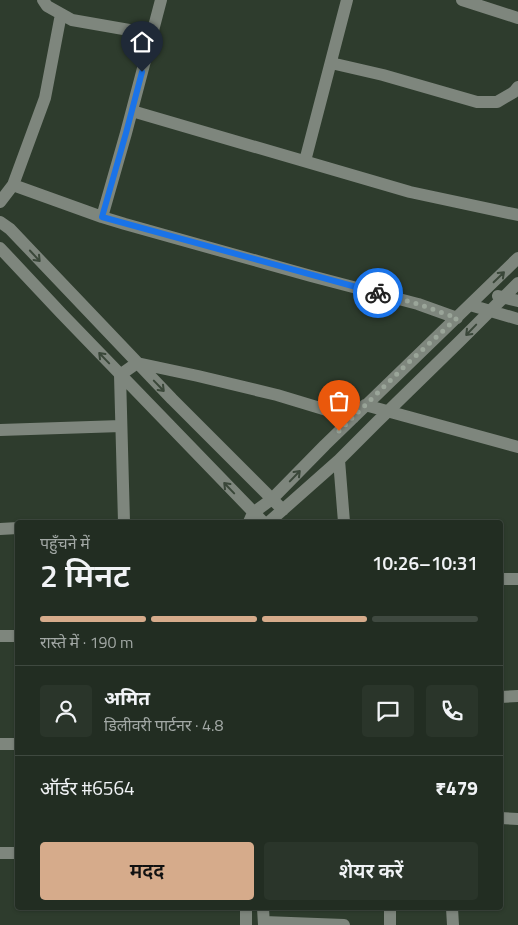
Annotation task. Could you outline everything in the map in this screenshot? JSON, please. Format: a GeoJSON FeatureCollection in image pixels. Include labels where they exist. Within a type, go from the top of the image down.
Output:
{"type":"FeatureCollection","features":[{"type":"Feature","properties":{"kind":"street"},"geometry":{"type":"LineString","coordinates":[[44,0],[47,6],[72,20],[152,34]]}},
{"type":"Feature","properties":{"kind":"street"},"geometry":{"type":"LineString","coordinates":[[102,217],[162,0]]}},
{"type":"Feature","properties":{"kind":"street"},"geometry":{"type":"LineString","coordinates":[[305,161],[348,0]]}},
{"type":"Feature","properties":{"kind":"street"},"geometry":{"type":"LineString","coordinates":[[462,0],[518,18]]}},
{"type":"Feature","properties":{"kind":"street"},"geometry":{"type":"LineString","coordinates":[[0,202],[13,185],[45,98],[61,14]]}},
{"type":"Feature","properties":{"kind":"street"},"geometry":{"type":"LineString","coordinates":[[331,63],[383,75],[477,102],[496,102],[518,88]]}},
{"type":"Feature","properties":{"kind":"street"},"geometry":{"type":"LineString","coordinates":[[132,110],[410,192],[518,215]]}},
{"type":"Feature","properties":{"kind":"street"},"geometry":{"type":"LineString","coordinates":[[13,185],[102,217],[418,304],[457,318]]}},
{"type":"Feature","properties":{"kind":"street"},"geometry":{"type":"LineString","coordinates":[[0,222],[10,229],[172,399],[283,510]]}},
{"type":"Feature","properties":{"kind":"street"},"geometry":{"type":"LineString","coordinates":[[0,248],[251,518],[518,258]]}},
{"type":"Feature","properties":{"kind":"street"},"geometry":{"type":"LineString","coordinates":[[271,520],[339,460],[518,283]]}},
{"type":"Feature","properties":{"kind":"street"},"geometry":{"type":"LineString","coordinates":[[483,292],[518,301]]}},
{"type":"Feature","properties":{"kind":"street"},"geometry":{"type":"LineString","coordinates":[[470,305],[518,319]]}},
{"type":"Feature","properties":{"kind":"street"},"geometry":{"type":"LineString","coordinates":[[120,375],[138,363],[277,395],[352,418]]}},
{"type":"Feature","properties":{"kind":"street"},"geometry":{"type":"LineString","coordinates":[[120,375],[124,520]]}},
{"type":"Feature","properties":{"kind":"street"},"geometry":{"type":"LineString","coordinates":[[366,405],[518,447]]}},
{"type":"Feature","properties":{"kind":"street"},"geometry":{"type":"LineString","coordinates":[[0,430],[121,426]]}},
{"type":"Feature","properties":{"kind":"street"},"geometry":{"type":"LineString","coordinates":[[339,460],[344,520]]}},
{"type":"Feature","properties":{"kind":"street"},"geometry":{"type":"LineString","coordinates":[[0,529],[15,528]]}},
{"type":"Feature","properties":{"kind":"street"},"geometry":{"type":"LineString","coordinates":[[503,579],[518,579]]}},
{"type":"Feature","properties":{"kind":"street"},"geometry":{"type":"LineString","coordinates":[[0,636],[15,636]]}},
{"type":"Feature","properties":{"kind":"street"},"geometry":{"type":"LineString","coordinates":[[503,697],[518,696]]}},
{"type":"Feature","properties":{"kind":"street"},"geometry":{"type":"LineString","coordinates":[[0,744],[15,744]]}},
{"type":"Feature","properties":{"kind":"street"},"geometry":{"type":"LineString","coordinates":[[503,818],[518,819]]}},
{"type":"Feature","properties":{"kind":"street"},"geometry":{"type":"LineString","coordinates":[[0,853],[15,853]]}},
{"type":"Feature","properties":{"kind":"street"},"geometry":{"type":"LineString","coordinates":[[246,910],[246,925]]}},
{"type":"Feature","properties":{"kind":"street"},"geometry":{"type":"LineString","coordinates":[[264,910],[264,924],[344,925]]}},
{"type":"Feature","properties":{"kind":"street"},"geometry":{"type":"LineString","coordinates":[[390,910],[390,925]]}},
{"type":"Feature","properties":{"kind":"street"},"geometry":{"type":"LineString","coordinates":[[452,910],[453,925]]}},
{"type":"Feature","properties":{"kind":"way so far"},"geometry":{"type":"LineString","coordinates":[[339,431],[457,318],[418,304],[378,293]]}},
{"type":"Feature","properties":{"kind":"route"},"geometry":{"type":"LineString","coordinates":[[142,72],[102,217],[378,293]]}}]}
